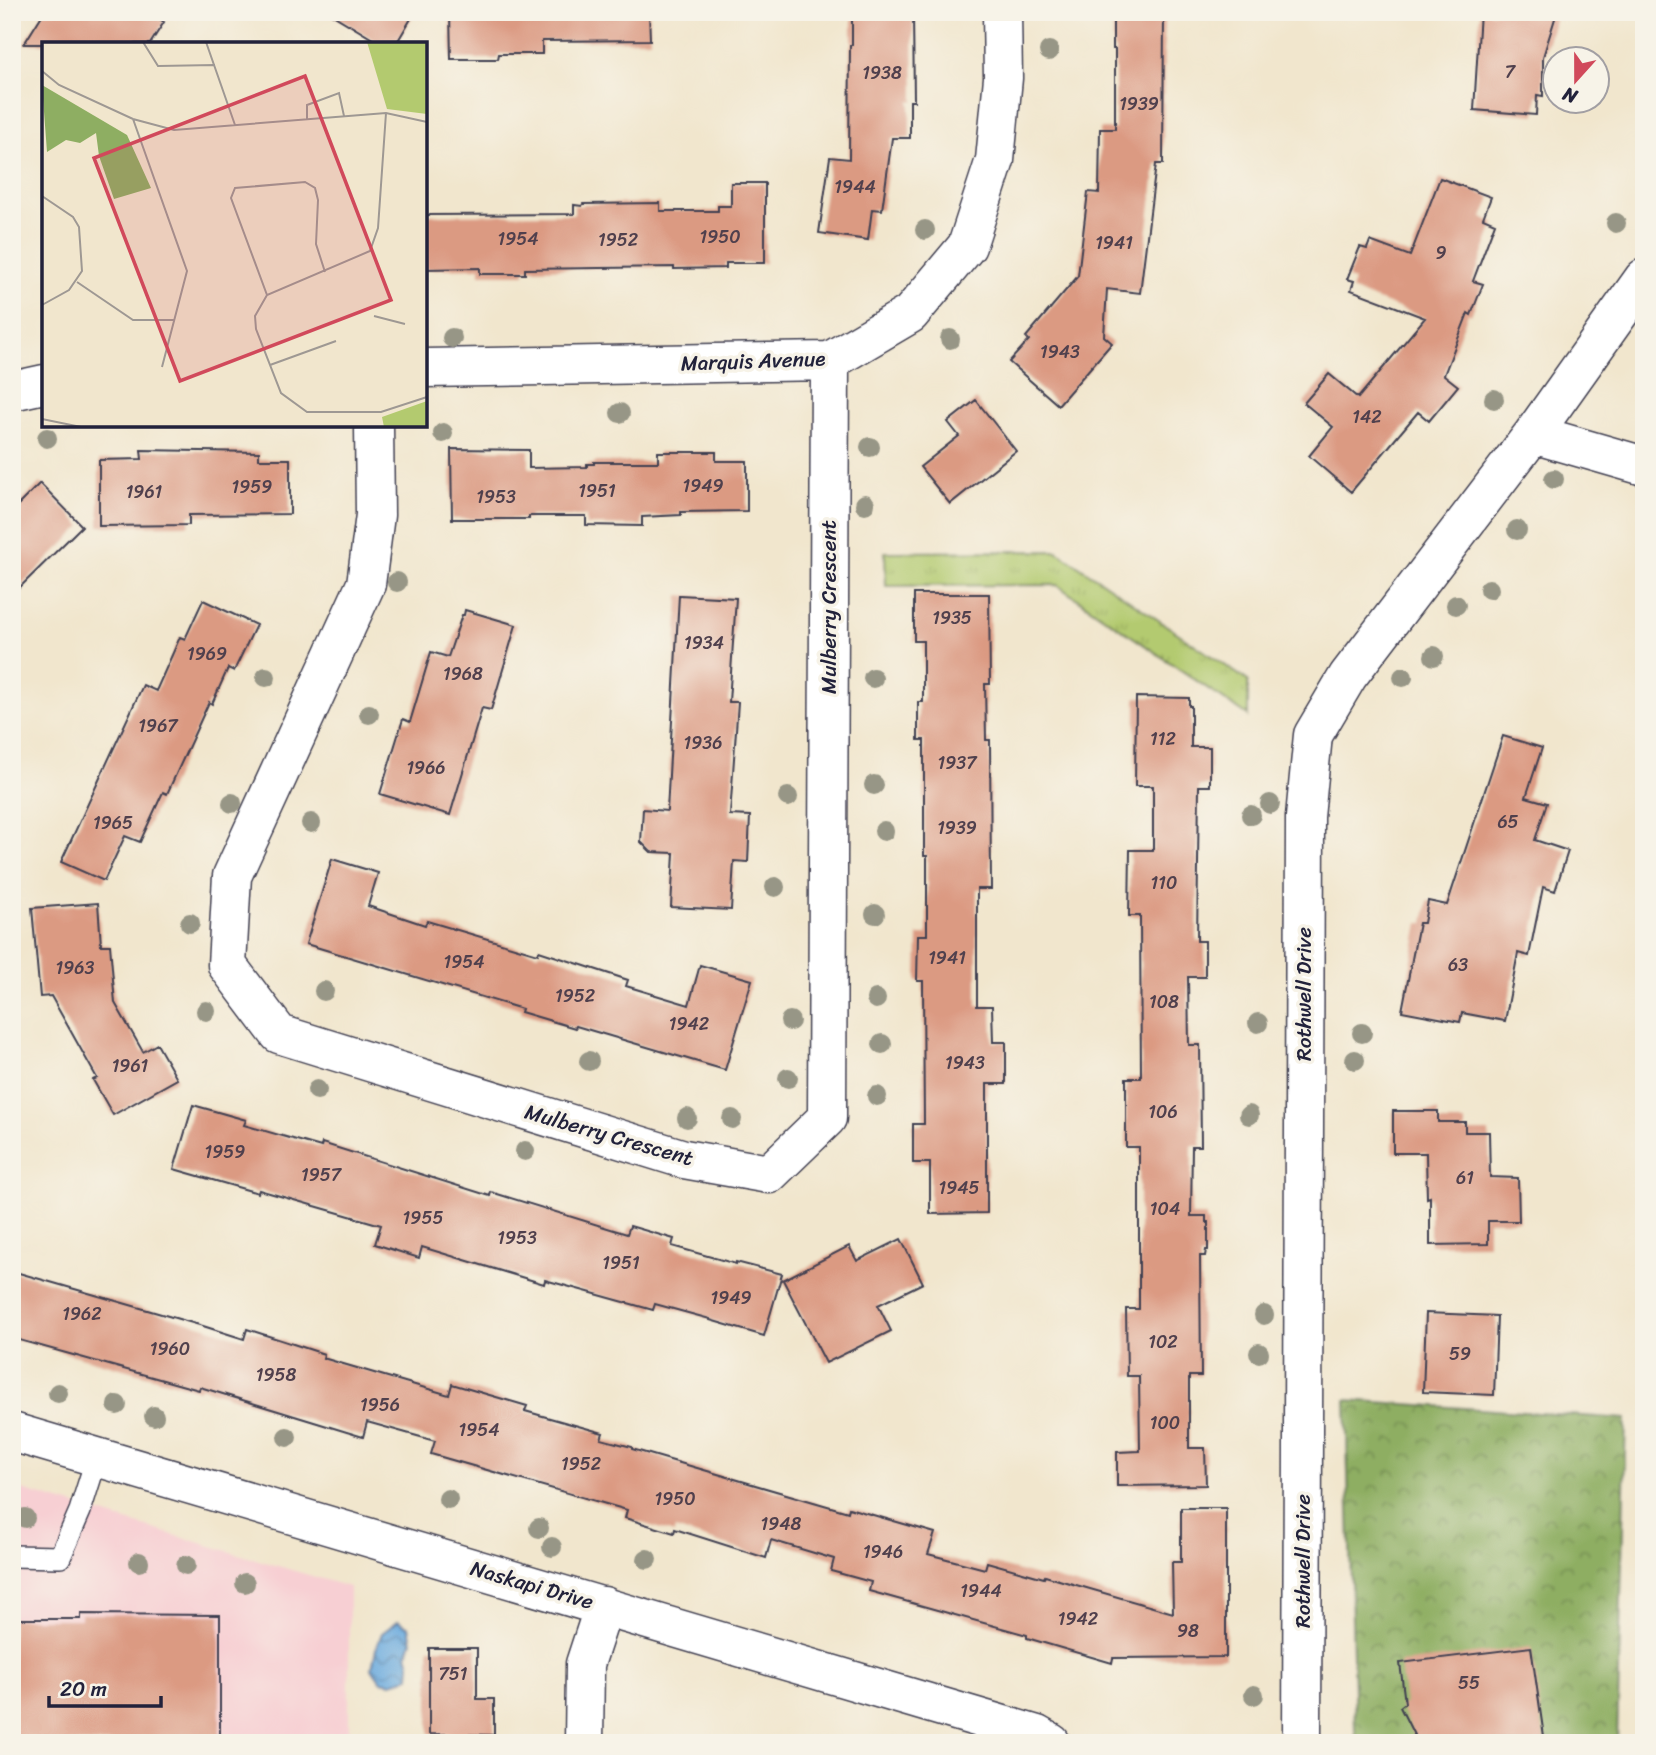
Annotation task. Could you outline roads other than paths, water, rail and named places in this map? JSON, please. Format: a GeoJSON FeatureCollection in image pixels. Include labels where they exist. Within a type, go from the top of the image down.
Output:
{"type":"FeatureCollection","features":[{"type":"Feature","properties":{"kind":"street","name":"Marquis Avenue"},"geometry":{"type":"LineString","coordinates":[[427,368],[830,361],[910,314],[967,246],[995,160],[1003,78],[1002,12]]}},
{"type":"Feature","properties":{"kind":"street","name":"Rothwell Drive"},"geometry":{"type":"LineString","coordinates":[[1302,1743],[1305,817],[1313,735],[1348,676],[1533,434],[1644,278]]}},
{"type":"Feature","properties":{"kind":"street","name":"Mulberry Crescent"},"geometry":{"type":"LineString","coordinates":[[374,427],[375,515],[366,584],[232,876],[227,965],[279,1034],[684,1158],[769,1174],[827,1118],[830,361]]}},
{"type":"Feature","properties":{"kind":"street"},"geometry":{"type":"LineString","coordinates":[[12,391],[42,384]]}},
{"type":"Feature","properties":{"kind":"street"},"geometry":{"type":"LineString","coordinates":[[1533,434],[1644,466]]}},
{"type":"Feature","properties":{"kind":"street","name":"Naskapi Drive"},"geometry":{"type":"LineString","coordinates":[[12,1432],[1037,1735],[1051,1743]]}},
{"type":"Feature","properties":{"kind":"street"},"geometry":{"type":"LineString","coordinates":[[584,1743],[584,1664],[604,1606]]}},
{"type":"Feature","properties":{"kind":"lane"},"geometry":{"type":"LineString","coordinates":[[12,1556],[60,1557],[80,1511],[97,1457]]}},
{"type":"Feature","properties":{"kind":"water"},"geometry":{"type":"Polygon","coordinates":[[[398,1621],[409,1627],[412,1642],[407,1654],[410,1664],[409,1677],[392,1683],[381,1681],[372,1668],[376,1649],[382,1633],[398,1621]]]}}]}
